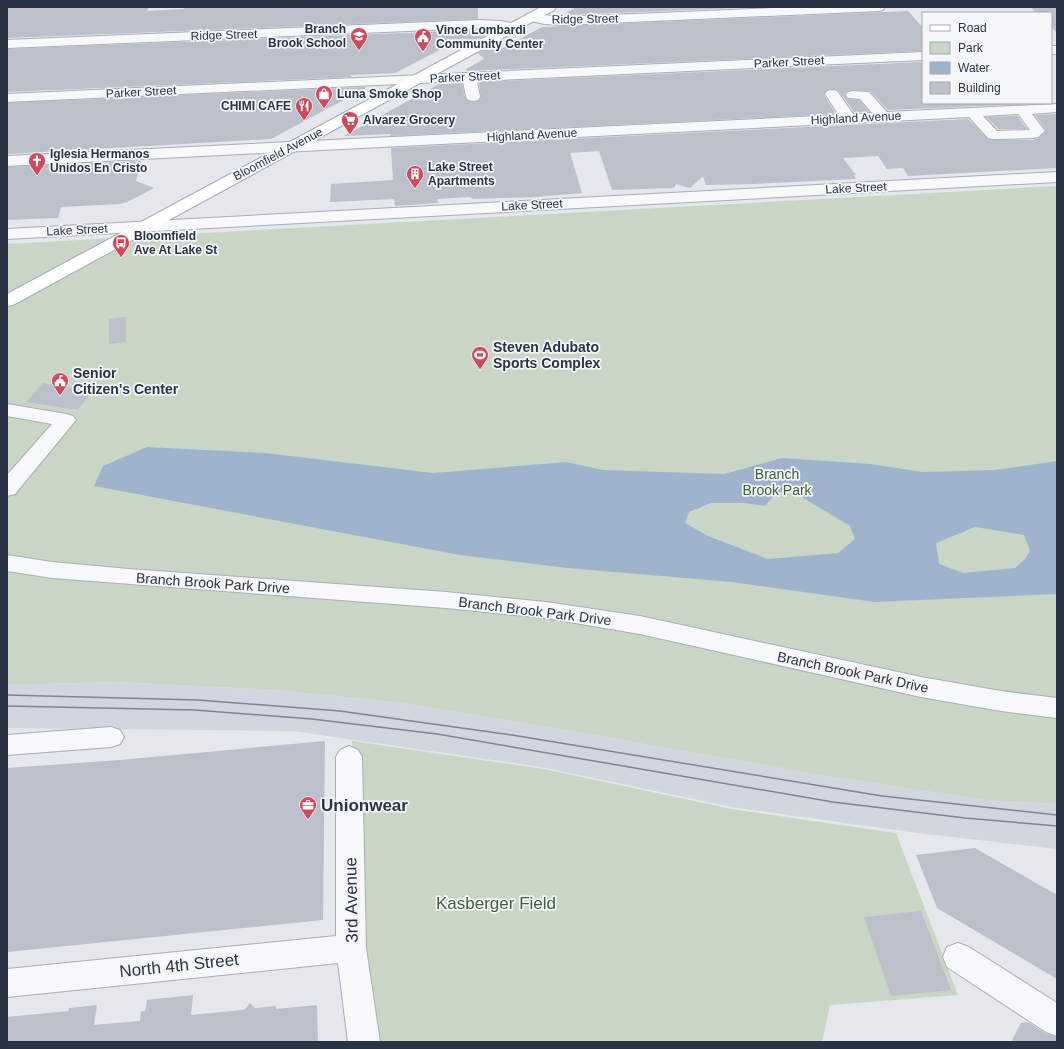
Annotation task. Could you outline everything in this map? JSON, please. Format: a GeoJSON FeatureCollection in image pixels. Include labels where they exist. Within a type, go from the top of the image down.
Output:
{"type":"FeatureCollection","features":[{"type":"Feature","properties":{"kind":"main road","name":"Bloomfield Avenue"},"geometry":{"type":"LineString","coordinates":[[7,301],[550,7]]}},
{"type":"Feature","properties":{"kind":"street","name":"Ridge Street"},"geometry":{"type":"LineString","coordinates":[[531,17],[544,20],[564,20],[714,10],[879,7]]}},
{"type":"Feature","properties":{"kind":"street","name":"Ridge Street"},"geometry":{"type":"LineString","coordinates":[[7,44],[479,24],[512,27]]}},
{"type":"Feature","properties":{"kind":"street","name":"Parker Street"},"geometry":{"type":"LineString","coordinates":[[7,98],[922,56]]}},
{"type":"Feature","properties":{"kind":"street"},"geometry":{"type":"LineString","coordinates":[[469,76],[473,97]]}},
{"type":"Feature","properties":{"kind":"street"},"geometry":{"type":"LineString","coordinates":[[832,94],[850,118]]}},
{"type":"Feature","properties":{"kind":"street"},"geometry":{"type":"LineString","coordinates":[[853,95],[864,95],[883,117]]}},
{"type":"Feature","properties":{"kind":"street","name":"Highland Avenue"},"geometry":{"type":"LineString","coordinates":[[7,161],[883,117],[973,109],[1022,110],[1057,108]]}},
{"type":"Feature","properties":{"kind":"street"},"geometry":{"type":"LineString","coordinates":[[973,109],[993,135],[1033,134],[1038,131],[1022,110]]}},
{"type":"Feature","properties":{"kind":"street","name":"Lake Street"},"geometry":{"type":"LineString","coordinates":[[7,234],[1057,177]]}},
{"type":"Feature","properties":{"kind":"street"},"geometry":{"type":"LineString","coordinates":[[7,410],[66,420],[7,489]]}},
{"type":"Feature","properties":{"kind":"street","name":"Branch Brook Park Drive"},"geometry":{"type":"LineString","coordinates":[[7,562],[59,570],[129,577],[446,600],[546,610],[640,625],[921,687],[1001,701],[1057,708]]}},
{"type":"Feature","properties":{"kind":"street"},"geometry":{"type":"LineString","coordinates":[[7,746],[111,736]]}},
{"type":"Feature","properties":{"kind":"street","name":"3rd Avenue"},"geometry":{"type":"LineString","coordinates":[[349,757],[351,948],[364,1042]]}},
{"type":"Feature","properties":{"kind":"street","name":"North 4th Street"},"geometry":{"type":"LineString","coordinates":[[7,983],[351,948]]}},
{"type":"Feature","properties":{"kind":"street"},"geometry":{"type":"LineString","coordinates":[[958,957],[1057,1021]]}},
{"type":"Feature","properties":{"kind":"shaded area"},"geometry":{"type":"Polygon","coordinates":[[[117,682],[277,690],[394,702],[531,724],[821,775],[986,800],[1057,804],[1057,849],[917,833],[732,807],[541,767],[293,731],[7,728],[7,685],[117,682]]]}},
{"type":"Feature","properties":{"kind":"green space","name":"Branch Brook Park"},"geometry":{"type":"Polygon","coordinates":[[[1057,186],[1057,804],[986,800],[821,775],[531,724],[394,702],[277,690],[117,682],[7,685],[7,244],[1057,186]]]}},
{"type":"Feature","properties":{"kind":"green space","name":"Kasberger Field"},"geometry":{"type":"Polygon","coordinates":[[[352,741],[544,769],[732,809],[896,833],[958,995],[830,1005],[822,1042],[378,1042],[357,931],[352,741]]]}},
{"type":"Feature","properties":{"kind":"water"},"geometry":{"type":"Polygon","coordinates":[[[147,447],[266,453],[433,473],[566,462],[603,470],[724,474],[782,458],[870,464],[923,472],[995,470],[1057,461],[1057,594],[875,602],[732,582],[567,568],[460,555],[94,486],[103,466],[147,447]],[[790,490],[776,493],[765,506],[743,503],[711,503],[689,512],[685,523],[708,536],[768,559],[838,553],[855,539],[850,526],[790,490]],[[975,527],[936,543],[939,564],[963,573],[1015,568],[1025,559],[1030,551],[1024,535],[975,527]]]}},
{"type":"Feature","properties":{"kind":"building"},"geometry":{"type":"Polygon","coordinates":[[[7,7],[149,7],[147,11],[184,9],[185,7],[478,7],[478,19],[7,38],[7,7]]]}},
{"type":"Feature","properties":{"kind":"building"},"geometry":{"type":"Polygon","coordinates":[[[576,7],[761,7],[568,15],[566,13],[576,7]]]}},
{"type":"Feature","properties":{"kind":"building"},"geometry":{"type":"Polygon","coordinates":[[[1030,7],[1057,7],[1057,33],[1052,28],[1052,12],[1036,12],[1030,7]]]}},
{"type":"Feature","properties":{"kind":"building"},"geometry":{"type":"Polygon","coordinates":[[[908,11],[922,27],[922,51],[467,71],[466,69],[484,59],[478,53],[496,43],[503,48],[542,27],[908,11]]]}},
{"type":"Feature","properties":{"kind":"building"},"geometry":{"type":"Polygon","coordinates":[[[479,30],[476,31],[484,36],[469,44],[463,38],[395,73],[350,75],[352,77],[7,92],[7,49],[479,30]]]}},
{"type":"Feature","properties":{"kind":"building"},"geometry":{"type":"Polygon","coordinates":[[[922,62],[922,104],[1023,104],[888,110],[870,91],[847,91],[845,94],[847,99],[859,100],[869,112],[854,112],[838,90],[832,89],[826,90],[824,95],[836,114],[390,136],[390,134],[344,136],[439,84],[462,83],[465,98],[468,101],[478,101],[481,98],[479,82],[922,62]]]}},
{"type":"Feature","properties":{"kind":"building"},"geometry":{"type":"Polygon","coordinates":[[[366,88],[271,139],[7,154],[7,103],[366,88]]]}},
{"type":"Feature","properties":{"kind":"building"},"geometry":{"type":"Polygon","coordinates":[[[1057,114],[1057,168],[908,176],[903,168],[887,169],[878,156],[843,158],[856,175],[854,175],[856,179],[706,185],[703,176],[690,188],[676,184],[674,188],[612,190],[599,151],[570,153],[582,193],[536,197],[473,199],[470,197],[437,199],[438,203],[395,206],[394,199],[330,202],[331,184],[393,180],[391,148],[968,119],[988,139],[1033,140],[1039,138],[1046,131],[1035,115],[1057,114]]]}},
{"type":"Feature","properties":{"kind":"building"},"geometry":{"type":"Polygon","coordinates":[[[1017,116],[1027,129],[998,129],[986,117],[1017,116]]]}},
{"type":"Feature","properties":{"kind":"building"},"geometry":{"type":"Polygon","coordinates":[[[141,161],[136,181],[154,188],[127,202],[120,204],[61,207],[58,218],[7,220],[7,167],[141,161]]]}},
{"type":"Feature","properties":{"kind":"building"},"geometry":{"type":"Polygon","coordinates":[[[126,317],[126,342],[109,344],[109,319],[126,317]]]}},
{"type":"Feature","properties":{"kind":"building","name":"Senior Citizen's Center"},"geometry":{"type":"Polygon","coordinates":[[[43,383],[93,391],[77,410],[26,402],[43,383]]]}},
{"type":"Feature","properties":{"kind":"building"},"geometry":{"type":"Polygon","coordinates":[[[325,741],[323,920],[7,952],[7,768],[120,760],[325,741]]]}},
{"type":"Feature","properties":{"kind":"building"},"geometry":{"type":"Polygon","coordinates":[[[975,848],[1057,895],[1057,979],[937,908],[916,855],[975,848]]]}},
{"type":"Feature","properties":{"kind":"building"},"geometry":{"type":"Polygon","coordinates":[[[921,911],[951,990],[891,996],[864,917],[921,911]]]}},
{"type":"Feature","properties":{"kind":"building"},"geometry":{"type":"Polygon","coordinates":[[[193,995],[191,1015],[242,1010],[245,1009],[250,1003],[255,1008],[276,1006],[276,1009],[317,1005],[318,1042],[7,1042],[7,1017],[69,1011],[69,1008],[97,1005],[94,1025],[140,1021],[141,1011],[145,1011],[147,1000],[193,995]]]}},
{"type":"Feature","properties":{"kind":"building"},"geometry":{"type":"Polygon","coordinates":[[[1028,1022],[1045,1033],[1057,1037],[1057,1042],[1011,1042],[1021,1023],[1028,1022]]]}},
{"type":"Feature","properties":{"kind":"tram line"},"geometry":{"type":"LineString","coordinates":[[7,695],[198,700],[340,711],[512,735],[882,796],[1057,815]]}},
{"type":"Feature","properties":{"kind":"tram line"},"geometry":{"type":"LineString","coordinates":[[7,706],[195,710],[312,719],[437,734],[833,802],[965,818],[1057,826]]}},
{"type":"Feature","properties":{"kind":"place","name":"Branch Brook School"},"geometry":{"type":"Point","coordinates":[359,51]}},
{"type":"Feature","properties":{"kind":"place","name":"Vince Lombardi Community Center"},"geometry":{"type":"Point","coordinates":[423,52]}},
{"type":"Feature","properties":{"kind":"place","name":"Luna Smoke Shop"},"geometry":{"type":"Point","coordinates":[324,109]}},
{"type":"Feature","properties":{"kind":"place","name":"CHIMI CAFE"},"geometry":{"type":"Point","coordinates":[304,121]}},
{"type":"Feature","properties":{"kind":"place","name":"Alvarez Grocery"},"geometry":{"type":"Point","coordinates":[350,135]}},
{"type":"Feature","properties":{"kind":"place","name":"Iglesia Hermanos Unidos En Cristo"},"geometry":{"type":"Point","coordinates":[37,176]}},
{"type":"Feature","properties":{"kind":"place","name":"Lake Street Apartments"},"geometry":{"type":"Point","coordinates":[415,189]}},
{"type":"Feature","properties":{"kind":"place","name":"Bloomfield Ave At Lake St"},"geometry":{"type":"Point","coordinates":[121,258]}},
{"type":"Feature","properties":{"kind":"place","name":"Steven Adubato Sports Complex"},"geometry":{"type":"Point","coordinates":[480,370]}},
{"type":"Feature","properties":{"kind":"place","name":"Senior Citizen's Center"},"geometry":{"type":"Point","coordinates":[60,396]}},
{"type":"Feature","properties":{"kind":"place","name":"Unionwear"},"geometry":{"type":"Point","coordinates":[308,820]}}]}
